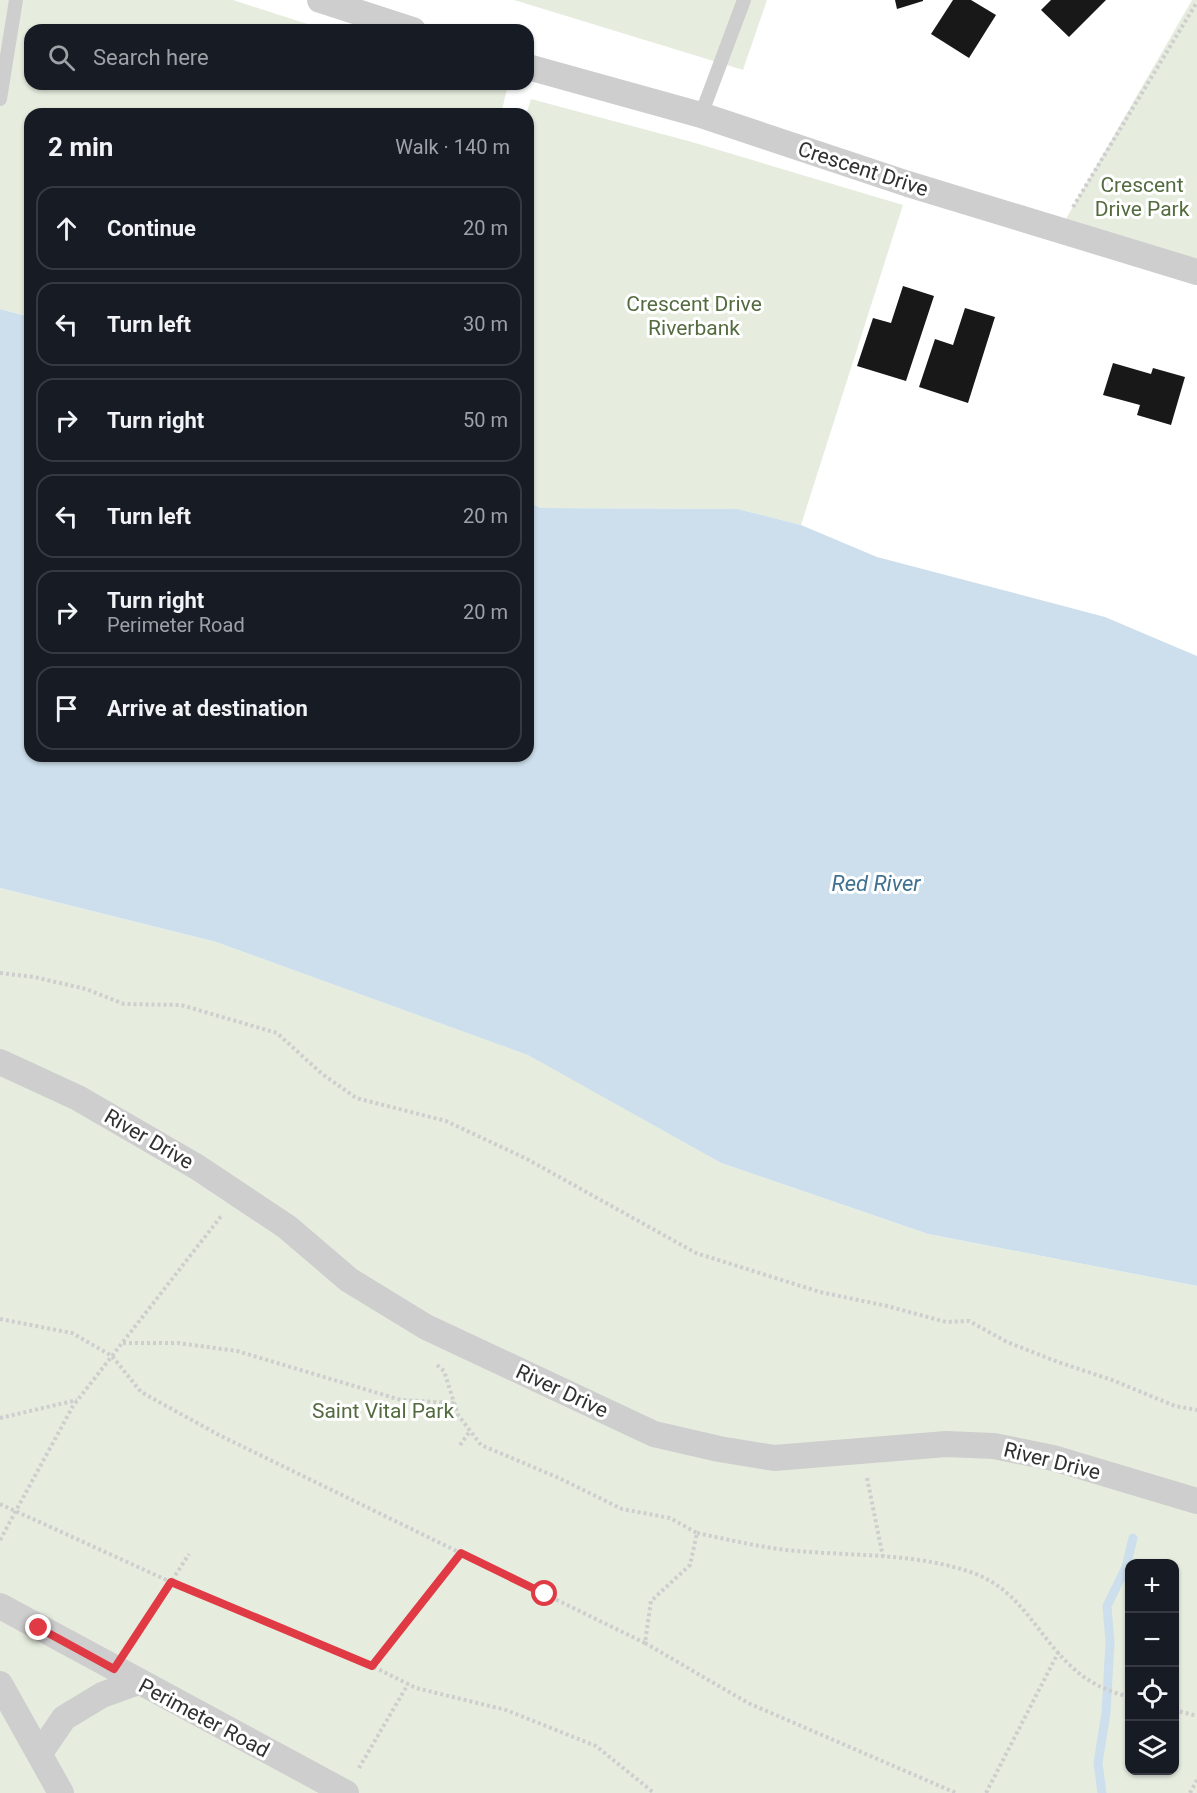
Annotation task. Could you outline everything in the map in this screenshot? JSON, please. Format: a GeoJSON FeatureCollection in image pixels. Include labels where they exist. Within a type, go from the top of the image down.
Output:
{"type":"FeatureCollection","features":[{"type":"Feature","properties":{"kind":"street"},"geometry":{"type":"LineString","coordinates":[[320,0],[394,24]]}},
{"type":"Feature","properties":{"kind":"street","name":"Crescent Drive"},"geometry":{"type":"LineString","coordinates":[[534,69],[701,115],[908,184],[1197,272]]}},
{"type":"Feature","properties":{"kind":"street","name":"River Drive"},"geometry":{"type":"LineString","coordinates":[[0,1062],[78,1098],[197,1167],[287,1227],[349,1281],[426,1328],[654,1434],[719,1449],[774,1458],[946,1444],[994,1446],[1053,1458],[1197,1501]]}},
{"type":"Feature","properties":{"kind":"street","name":"Perimeter Road"},"geometry":{"type":"LineString","coordinates":[[0,1606],[346,1793]]}},
{"type":"Feature","properties":{"kind":"street"},"geometry":{"type":"LineString","coordinates":[[40,1753],[64,1718],[102,1695],[138,1682]]}},
{"type":"Feature","properties":{"kind":"street"},"geometry":{"type":"LineString","coordinates":[[0,1684],[60,1793]]}},
{"type":"Feature","properties":{"kind":"lane"},"geometry":{"type":"LineString","coordinates":[[0,99],[16,0]]}},
{"type":"Feature","properties":{"kind":"lane"},"geometry":{"type":"LineString","coordinates":[[701,115],[744,0]]}},
{"type":"Feature","properties":{"kind":"path"},"geometry":{"type":"LineString","coordinates":[[1060,229],[1197,2]]}},
{"type":"Feature","properties":{"kind":"path"},"geometry":{"type":"LineString","coordinates":[[0,973],[34,977],[86,989],[124,1005],[181,1005],[277,1033],[321,1073],[356,1098],[446,1121],[527,1159],[696,1253],[820,1292],[887,1306],[946,1322],[969,1321],[1007,1342],[1058,1362],[1112,1380],[1175,1406],[1197,1410]]}},
{"type":"Feature","properties":{"kind":"path"},"geometry":{"type":"LineString","coordinates":[[0,1540],[77,1400],[238,1194]]}},
{"type":"Feature","properties":{"kind":"path"},"geometry":{"type":"LineString","coordinates":[[0,1319],[72,1333],[112,1356],[141,1392],[190,1419],[645,1643],[748,1703],[956,1793]]}},
{"type":"Feature","properties":{"kind":"path"},"geometry":{"type":"LineString","coordinates":[[122,1343],[178,1343],[237,1351],[401,1400],[454,1403]]}},
{"type":"Feature","properties":{"kind":"path"},"geometry":{"type":"LineString","coordinates":[[436,1364],[444,1371],[458,1415],[481,1445],[559,1478],[622,1509],[670,1518],[697,1533],[793,1551],[932,1563],[977,1575],[1012,1595],[1072,1667],[1092,1683],[1125,1696]]}},
{"type":"Feature","properties":{"kind":"path"},"geometry":{"type":"LineString","coordinates":[[0,1418],[77,1400]]}},
{"type":"Feature","properties":{"kind":"path"},"geometry":{"type":"LineString","coordinates":[[460,1445],[470,1431]]}},
{"type":"Feature","properties":{"kind":"path"},"geometry":{"type":"LineString","coordinates":[[861,1452],[883,1557]]}},
{"type":"Feature","properties":{"kind":"path"},"geometry":{"type":"LineString","coordinates":[[0,1504],[171,1582],[372,1666],[409,1684],[506,1710],[596,1746],[654,1793]]}},
{"type":"Feature","properties":{"kind":"path"},"geometry":{"type":"LineString","coordinates":[[645,1643],[651,1602],[690,1565],[697,1533]]}},
{"type":"Feature","properties":{"kind":"path"},"geometry":{"type":"LineString","coordinates":[[372,1666],[461,1553]]}},
{"type":"Feature","properties":{"kind":"path"},"geometry":{"type":"LineString","coordinates":[[114,1669],[189,1554]]}},
{"type":"Feature","properties":{"kind":"path"},"geometry":{"type":"LineString","coordinates":[[986,1793],[1059,1651]]}},
{"type":"Feature","properties":{"kind":"path"},"geometry":{"type":"LineString","coordinates":[[346,1793],[409,1684]]}},
{"type":"Feature","properties":{"kind":"path"},"geometry":{"type":"LineString","coordinates":[[1179,1711],[1197,1716]]}},
{"type":"Feature","properties":{"kind":"path"},"geometry":{"type":"LineString","coordinates":[[1190,1793],[1197,1780]]}},
{"type":"Feature","properties":{"kind":"green space"},"geometry":{"type":"Polygon","coordinates":[[[0,0],[233,0],[307,24],[24,24],[24,90],[507,90],[502,108],[24,108],[24,315],[0,309],[0,0]]]}},
{"type":"Feature","properties":{"kind":"green space"},"geometry":{"type":"Polygon","coordinates":[[[514,0],[767,0],[743,70],[514,0]]]}},
{"type":"Feature","properties":{"kind":"green space","name":"Crescent Drive Park"},"geometry":{"type":"Polygon","coordinates":[[[1192,0],[1197,0],[1197,272],[1060,229],[1192,0]]]}},
{"type":"Feature","properties":{"kind":"green space","name":"Crescent Drive Riverbank"},"geometry":{"type":"Polygon","coordinates":[[[531,99],[692,142],[903,205],[801,525],[738,509],[541,508],[534,505],[534,108],[528,108],[531,99]]]}},
{"type":"Feature","properties":{"kind":"green space","name":"Saint Vital Park"},"geometry":{"type":"Polygon","coordinates":[[[0,888],[216,942],[529,1055],[721,1163],[928,1234],[1197,1286],[1197,1793],[0,1793],[0,888]]]}},
{"type":"Feature","properties":{"kind":"water","name":"Red River"},"geometry":{"type":"Polygon","coordinates":[[[0,309],[24,315],[24,762],[534,762],[534,505],[541,508],[738,509],[801,525],[877,557],[1105,617],[1197,656],[1197,1286],[928,1234],[721,1163],[528,1055],[216,942],[0,888],[0,309]]]}},
{"type":"Feature","properties":{"kind":"building"},"geometry":{"type":"Polygon","coordinates":[[[895,0],[923,0],[923,1],[897,9],[895,0]]]}},
{"type":"Feature","properties":{"kind":"building"},"geometry":{"type":"Polygon","coordinates":[[[953,0],[971,0],[996,15],[969,58],[931,34],[953,0]]]}},
{"type":"Feature","properties":{"kind":"building"},"geometry":{"type":"Polygon","coordinates":[[[1051,0],[1106,0],[1069,37],[1041,10],[1051,0]]]}},
{"type":"Feature","properties":{"kind":"building"},"geometry":{"type":"Polygon","coordinates":[[[903,286],[934,296],[906,381],[857,366],[873,318],[891,323],[903,286]]]}},
{"type":"Feature","properties":{"kind":"building"},"geometry":{"type":"Polygon","coordinates":[[[965,308],[995,317],[968,403],[919,387],[935,339],[953,345],[965,308]]]}},
{"type":"Feature","properties":{"kind":"building"},"geometry":{"type":"Polygon","coordinates":[[[1113,363],[1151,374],[1153,368],[1185,377],[1171,425],[1137,415],[1140,405],[1103,395],[1113,363]]]}},
{"type":"Feature","properties":{"kind":"waterway"},"geometry":{"type":"LineString","coordinates":[[1102,1793],[1098,1763],[1106,1713],[1110,1642],[1107,1606],[1126,1567],[1133,1538]]}},
{"type":"Feature","properties":{"kind":"route"},"geometry":{"type":"LineString","coordinates":[[39,1628],[114,1669],[171,1582],[372,1666],[461,1553],[545,1594]]}}]}
